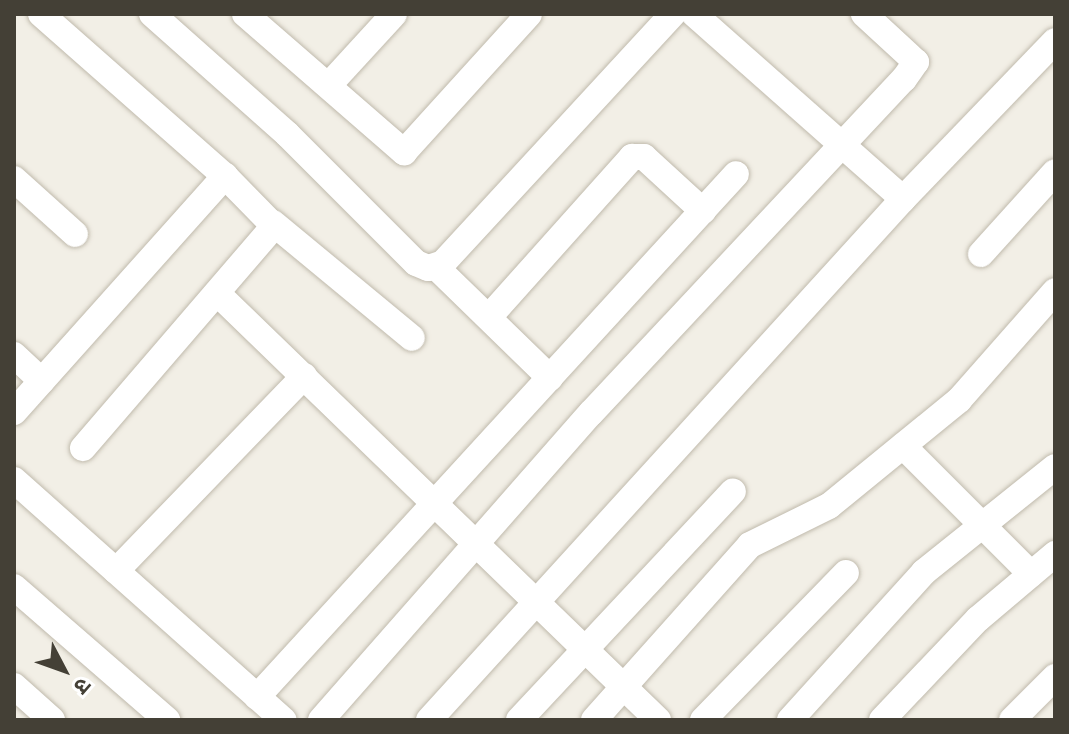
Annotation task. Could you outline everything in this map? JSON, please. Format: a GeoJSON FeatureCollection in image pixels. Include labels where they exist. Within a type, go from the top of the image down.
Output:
{"type":"FeatureCollection","features":[{"type":"Feature","properties":{"kind":"street"},"geometry":{"type":"LineString","coordinates":[[41,14],[225,176],[273,223],[412,338]]}},
{"type":"Feature","properties":{"kind":"street"},"geometry":{"type":"LineString","coordinates":[[152,14],[287,134],[416,263],[436,267],[550,378]]}},
{"type":"Feature","properties":{"kind":"street"},"geometry":{"type":"LineString","coordinates":[[329,85],[394,14]]}},
{"type":"Feature","properties":{"kind":"street"},"geometry":{"type":"LineString","coordinates":[[260,19],[404,152],[529,14]]}},
{"type":"Feature","properties":{"kind":"street"},"geometry":{"type":"LineString","coordinates":[[436,267],[673,14]]}},
{"type":"Feature","properties":{"kind":"street"},"geometry":{"type":"LineString","coordinates":[[694,14],[903,199]]}},
{"type":"Feature","properties":{"kind":"street"},"geometry":{"type":"LineString","coordinates":[[321,720],[591,413],[916,62],[864,14]]}},
{"type":"Feature","properties":{"kind":"street"},"geometry":{"type":"LineString","coordinates":[[429,720],[903,199],[1055,41]]}},
{"type":"Feature","properties":{"kind":"street"},"geometry":{"type":"LineString","coordinates":[[489,317],[632,157],[644,157],[703,211]]}},
{"type":"Feature","properties":{"kind":"street"},"geometry":{"type":"LineString","coordinates":[[981,254],[1055,172]]}},
{"type":"Feature","properties":{"kind":"street"},"geometry":{"type":"LineString","coordinates":[[257,697],[736,174]]}},
{"type":"Feature","properties":{"kind":"street"},"geometry":{"type":"LineString","coordinates":[[14,412],[225,176]]}},
{"type":"Feature","properties":{"kind":"street"},"geometry":{"type":"LineString","coordinates":[[14,179],[75,234]]}},
{"type":"Feature","properties":{"kind":"street"},"geometry":{"type":"LineString","coordinates":[[83,448],[269,234],[273,223]]}},
{"type":"Feature","properties":{"kind":"street"},"geometry":{"type":"LineString","coordinates":[[594,720],[750,545],[829,506],[959,400],[1055,291]]}},
{"type":"Feature","properties":{"kind":"street"},"geometry":{"type":"LineString","coordinates":[[217,293],[475,547],[537,602],[658,720]]}},
{"type":"Feature","properties":{"kind":"street"},"geometry":{"type":"LineString","coordinates":[[14,355],[42,381]]}},
{"type":"Feature","properties":{"kind":"street"},"geometry":{"type":"LineString","coordinates":[[116,571],[304,376]]}},
{"type":"Feature","properties":{"kind":"street"},"geometry":{"type":"LineString","coordinates":[[903,446],[1031,574]]}},
{"type":"Feature","properties":{"kind":"street"},"geometry":{"type":"LineString","coordinates":[[790,720],[924,572],[1055,467]]}},
{"type":"Feature","properties":{"kind":"street"},"geometry":{"type":"LineString","coordinates":[[14,480],[283,720]]}},
{"type":"Feature","properties":{"kind":"street"},"geometry":{"type":"LineString","coordinates":[[519,720],[733,491]]}},
{"type":"Feature","properties":{"kind":"street"},"geometry":{"type":"LineString","coordinates":[[882,720],[978,619],[1055,554]]}},
{"type":"Feature","properties":{"kind":"street"},"geometry":{"type":"LineString","coordinates":[[703,720],[846,573]]}},
{"type":"Feature","properties":{"kind":"street"},"geometry":{"type":"LineString","coordinates":[[14,587],[167,720]]}},
{"type":"Feature","properties":{"kind":"street"},"geometry":{"type":"LineString","coordinates":[[1012,720],[1055,677]]}},
{"type":"Feature","properties":{"kind":"street"},"geometry":{"type":"LineString","coordinates":[[14,686],[52,720]]}}]}
